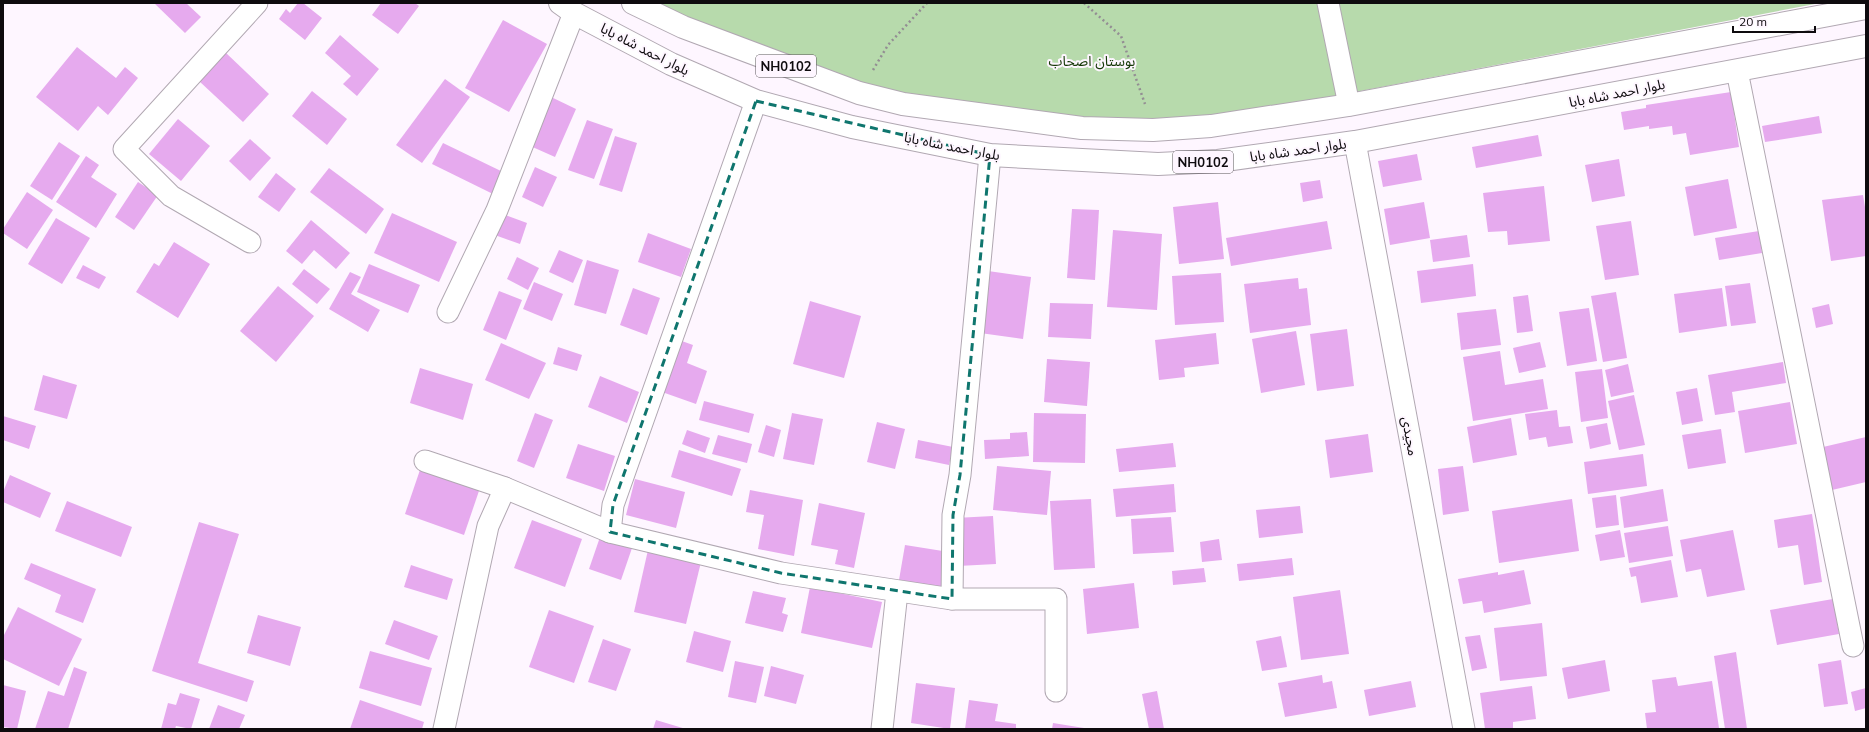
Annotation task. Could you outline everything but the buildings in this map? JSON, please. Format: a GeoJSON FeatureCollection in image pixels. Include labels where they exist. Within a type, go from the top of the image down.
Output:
{"type":"FeatureCollection","features":[{"type":"Feature","properties":{"kind":"highway","name":"NH0102"},"geometry":{"type":"LineString","coordinates":[[633,3],[683,28],[859,93],[903,104],[1082,128],[1153,130],[1211,126],[1349,105],[1866,8]]}},
{"type":"Feature","properties":{"kind":"highway","name":"بلوار احمد شاه بابا"},"geometry":{"type":"LineString","coordinates":[[567,8],[671,64],[756,102],[852,127],[990,156],[1158,164],[1218,161],[1356,142],[1866,46]]}},
{"type":"Feature","properties":{"kind":"street"},"geometry":{"type":"LineString","coordinates":[[250,242],[171,196],[124,149],[257,3]]}},
{"type":"Feature","properties":{"kind":"street"},"geometry":{"type":"LineString","coordinates":[[1328,3],[1349,105]]}},
{"type":"Feature","properties":{"kind":"street"},"geometry":{"type":"LineString","coordinates":[[448,312],[497,210],[567,8]]}},
{"type":"Feature","properties":{"kind":"street"},"geometry":{"type":"LineString","coordinates":[[1737,71],[1854,646]]}},
{"type":"Feature","properties":{"kind":"street"},"geometry":{"type":"LineString","coordinates":[[610,532],[613,505],[756,102]]}},
{"type":"Feature","properties":{"kind":"street","name":"مجیدی"},"geometry":{"type":"LineString","coordinates":[[1356,142],[1464,729]]}},
{"type":"Feature","properties":{"kind":"street"},"geometry":{"type":"LineString","coordinates":[[952,599],[953,515],[960,475],[990,156]]}},
{"type":"Feature","properties":{"kind":"street"},"geometry":{"type":"LineString","coordinates":[[425,461],[505,488],[610,532],[781,573],[860,584],[897,592],[952,599],[1056,599],[1056,691]]}},
{"type":"Feature","properties":{"kind":"street"},"geometry":{"type":"LineString","coordinates":[[444,729],[488,526],[505,488]]}},
{"type":"Feature","properties":{"kind":"street"},"geometry":{"type":"LineString","coordinates":[[882,729],[897,592]]}},
{"type":"Feature","properties":{"kind":"path"},"geometry":{"type":"LineString","coordinates":[[859,93],[888,45],[927,3]]}},
{"type":"Feature","properties":{"kind":"path"},"geometry":{"type":"LineString","coordinates":[[1084,3],[1122,36],[1153,130]]}},
{"type":"Feature","properties":{"kind":"highlighted area"},"geometry":{"type":"Polygon","coordinates":[[[756,101],[990,155],[960,475],[953,515],[952,599],[781,573],[610,532],[613,505],[756,101]]]}},
{"type":"Feature","properties":{"kind":"green space","name":"بوستان اصحاب"},"geometry":{"type":"Polygon","coordinates":[[[652,3],[1820,3],[1298,103],[1199,117],[1077,120],[968,108],[870,86],[777,56],[652,3]]]}}]}
